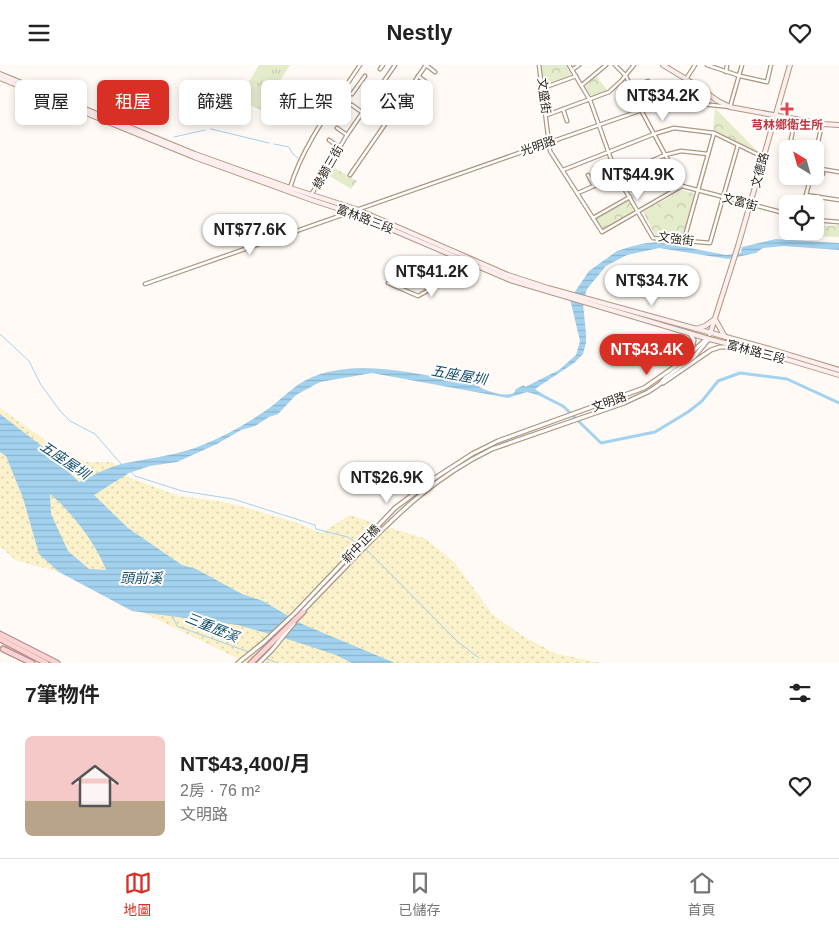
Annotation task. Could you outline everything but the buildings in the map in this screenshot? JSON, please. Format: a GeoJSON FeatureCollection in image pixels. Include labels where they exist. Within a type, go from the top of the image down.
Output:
{"type":"FeatureCollection","features":[{"type":"Feature","properties":{"kind":"highway"},"geometry":{"type":"LineString","coordinates":[[251,663],[303,611]]}},
{"type":"Feature","properties":{"kind":"highway"},"geometry":{"type":"LineString","coordinates":[[0,633],[57,663]]}},
{"type":"Feature","properties":{"kind":"highway"},"geometry":{"type":"LineString","coordinates":[[0,639],[46,663]]}},
{"type":"Feature","properties":{"kind":"highway"},"geometry":{"type":"LineString","coordinates":[[2,648],[24,663]]}},
{"type":"Feature","properties":{"kind":"highway"},"geometry":{"type":"LineString","coordinates":[[2,648],[32,663]]}},
{"type":"Feature","properties":{"kind":"highway"},"geometry":{"type":"LineString","coordinates":[[35,653],[64,663]]}},
{"type":"Feature","properties":{"kind":"main road"},"geometry":{"type":"LineString","coordinates":[[662,65],[730,107],[795,120],[838,126]]}},
{"type":"Feature","properties":{"kind":"main road","name":"文德路"},"geometry":{"type":"LineString","coordinates":[[715,319],[734,262],[790,65]]}},
{"type":"Feature","properties":{"kind":"main road"},"geometry":{"type":"LineString","coordinates":[[0,75],[96,115]]}},
{"type":"Feature","properties":{"kind":"main road"},"geometry":{"type":"LineString","coordinates":[[0,78],[96,115]]}},
{"type":"Feature","properties":{"kind":"main road","name":"富林路三段"},"geometry":{"type":"LineString","coordinates":[[96,115],[194,157],[350,212],[510,280],[659,321],[726,337],[839,370]]}},
{"type":"Feature","properties":{"kind":"main road","name":"富林路三段"},"geometry":{"type":"LineString","coordinates":[[290,190],[356,209],[477,262],[548,290]]}},
{"type":"Feature","properties":{"kind":"main road"},"geometry":{"type":"LineString","coordinates":[[696,329],[715,319]]}},
{"type":"Feature","properties":{"kind":"main road"},"geometry":{"type":"LineString","coordinates":[[708,339],[715,319]]}},
{"type":"Feature","properties":{"kind":"main road"},"geometry":{"type":"LineString","coordinates":[[715,319],[726,337]]}},
{"type":"Feature","properties":{"kind":"main road","name":"富林路三段"},"geometry":{"type":"LineString","coordinates":[[659,321],[708,339],[769,354],[839,375]]}},
{"type":"Feature","properties":{"kind":"street"},"geometry":{"type":"LineString","coordinates":[[290,190],[296,168],[307,148],[360,65]]}},
{"type":"Feature","properties":{"kind":"street"},"geometry":{"type":"LineString","coordinates":[[380,69],[383,65]]}},
{"type":"Feature","properties":{"kind":"street","name":"綠獅三街"},"geometry":{"type":"LineString","coordinates":[[385,80],[395,65]]}},
{"type":"Feature","properties":{"kind":"street"},"geometry":{"type":"LineString","coordinates":[[415,80],[426,65],[435,72]]}},
{"type":"Feature","properties":{"kind":"street","name":"文盛街"},"geometry":{"type":"LineString","coordinates":[[539,65],[550,151],[602,232],[637,211]]}},
{"type":"Feature","properties":{"kind":"street","name":"文強街"},"geometry":{"type":"LineString","coordinates":[[569,65],[590,100],[617,176],[654,238],[710,243],[723,198]]}},
{"type":"Feature","properties":{"kind":"street"},"geometry":{"type":"LineString","coordinates":[[572,70],[579,65]]}},
{"type":"Feature","properties":{"kind":"street"},"geometry":{"type":"LineString","coordinates":[[582,85],[606,65]]}},
{"type":"Feature","properties":{"kind":"street"},"geometry":{"type":"LineString","coordinates":[[615,65],[626,76],[641,110],[682,186],[637,211]]}},
{"type":"Feature","properties":{"kind":"street"},"geometry":{"type":"LineString","coordinates":[[546,115],[609,92],[626,76],[634,65]]}},
{"type":"Feature","properties":{"kind":"street"},"geometry":{"type":"LineString","coordinates":[[686,79],[695,65]]}},
{"type":"Feature","properties":{"kind":"street"},"geometry":{"type":"LineString","coordinates":[[706,65],[767,82],[771,65]]}},
{"type":"Feature","properties":{"kind":"street"},"geometry":{"type":"LineString","coordinates":[[726,72],[727,65]]}},
{"type":"Feature","properties":{"kind":"street"},"geometry":{"type":"LineString","coordinates":[[730,107],[742,65]]}},
{"type":"Feature","properties":{"kind":"street"},"geometry":{"type":"LineString","coordinates":[[352,94],[365,76]]}},
{"type":"Feature","properties":{"kind":"street"},"geometry":{"type":"LineString","coordinates":[[418,76],[423,80]]}},
{"type":"Feature","properties":{"kind":"street"},"geometry":{"type":"LineString","coordinates":[[543,88],[576,77]]}},
{"type":"Feature","properties":{"kind":"street"},"geometry":{"type":"LineString","coordinates":[[632,89],[648,81]]}},
{"type":"Feature","properties":{"kind":"street","name":"光明路"},"geometry":{"type":"LineString","coordinates":[[145,284],[662,103],[672,101],[730,107]]}},
{"type":"Feature","properties":{"kind":"street"},"geometry":{"type":"LineString","coordinates":[[352,105],[361,112]]}},
{"type":"Feature","properties":{"kind":"street"},"geometry":{"type":"LineString","coordinates":[[563,109],[567,121]]}},
{"type":"Feature","properties":{"kind":"street","name":"綠獅三街"},"geometry":{"type":"LineString","coordinates":[[311,195],[339,147],[361,116]]}},
{"type":"Feature","properties":{"kind":"street"},"geometry":{"type":"LineString","coordinates":[[791,140],[795,120]]}},
{"type":"Feature","properties":{"kind":"street"},"geometry":{"type":"LineString","coordinates":[[818,140],[822,124]]}},
{"type":"Feature","properties":{"kind":"street"},"geometry":{"type":"LineString","coordinates":[[350,175],[384,125]]}},
{"type":"Feature","properties":{"kind":"street"},"geometry":{"type":"LineString","coordinates":[[337,128],[347,135]]}},
{"type":"Feature","properties":{"kind":"street"},"geometry":{"type":"LineString","coordinates":[[563,170],[674,128],[714,133],[763,157]]}},
{"type":"Feature","properties":{"kind":"street"},"geometry":{"type":"LineString","coordinates":[[684,241],[714,133]]}},
{"type":"Feature","properties":{"kind":"street"},"geometry":{"type":"LineString","coordinates":[[329,141],[339,147]]}},
{"type":"Feature","properties":{"kind":"street"},"geometry":{"type":"LineString","coordinates":[[723,198],[738,145]]}},
{"type":"Feature","properties":{"kind":"street"},"geometry":{"type":"LineString","coordinates":[[578,193],[665,155],[680,151],[708,155]]}},
{"type":"Feature","properties":{"kind":"street"},"geometry":{"type":"LineString","coordinates":[[601,170],[605,181]]}},
{"type":"Feature","properties":{"kind":"street"},"geometry":{"type":"LineString","coordinates":[[824,170],[839,172]]}},
{"type":"Feature","properties":{"kind":"street"},"geometry":{"type":"LineString","coordinates":[[588,175],[594,186]]}},
{"type":"Feature","properties":{"kind":"street"},"geometry":{"type":"LineString","coordinates":[[806,195],[809,185]]}},
{"type":"Feature","properties":{"kind":"street","name":"文富街"},"geometry":{"type":"LineString","coordinates":[[682,186],[779,212]]}},
{"type":"Feature","properties":{"kind":"street"},"geometry":{"type":"LineString","coordinates":[[593,218],[630,197]]}},
{"type":"Feature","properties":{"kind":"street"},"geometry":{"type":"LineString","coordinates":[[824,198],[839,200]]}},
{"type":"Feature","properties":{"kind":"street"},"geometry":{"type":"LineString","coordinates":[[824,221],[839,222]]}},
{"type":"Feature","properties":{"kind":"street"},"geometry":{"type":"LineString","coordinates":[[388,283],[418,295],[440,284],[471,264]]}},
{"type":"Feature","properties":{"kind":"street"},"geometry":{"type":"LineString","coordinates":[[690,333],[694,343],[691,353]]}},
{"type":"Feature","properties":{"kind":"street","name":"文明路"},"geometry":{"type":"LineString","coordinates":[[581,412],[650,385],[708,339]]}},
{"type":"Feature","properties":{"kind":"street","name":"文明路"},"geometry":{"type":"LineString","coordinates":[[584,416],[624,403],[660,384],[665,378],[694,357],[707,343],[708,339]]}},
{"type":"Feature","properties":{"kind":"street"},"geometry":{"type":"LineString","coordinates":[[660,384],[668,381],[711,350],[720,347],[737,347]]}},
{"type":"Feature","properties":{"kind":"street","name":"新中正橋"},"geometry":{"type":"LineString","coordinates":[[238,663],[264,643],[395,509],[421,487],[460,461],[486,447],[581,412]]}},
{"type":"Feature","properties":{"kind":"street","name":"新中正橋"},"geometry":{"type":"LineString","coordinates":[[259,663],[272,650],[303,611],[393,517],[434,484],[492,449],[584,416]]}},
{"type":"Feature","properties":{"kind":"green space"},"geometry":{"type":"Polygon","coordinates":[[[259,65],[290,65],[280,80],[261,80],[261,110],[251,106],[250,80],[259,65]]]}},
{"type":"Feature","properties":{"kind":"green space"},"geometry":{"type":"Polygon","coordinates":[[[541,65],[566,65],[571,75],[544,85],[541,65]]]}},
{"type":"Feature","properties":{"kind":"green space"},"geometry":{"type":"Polygon","coordinates":[[[596,76],[608,91],[593,96],[590,95],[585,87],[596,76]]]}},
{"type":"Feature","properties":{"kind":"green space"},"geometry":{"type":"Polygon","coordinates":[[[715,108],[759,153],[713,130],[715,108]]]}},
{"type":"Feature","properties":{"kind":"green space"},"geometry":{"type":"Polygon","coordinates":[[[333,167],[357,181],[351,189],[328,175],[333,167]]]}},
{"type":"Feature","properties":{"kind":"green space"},"geometry":{"type":"Polygon","coordinates":[[[682,190],[695,195],[682,238],[655,235],[643,212],[682,190]]]}},
{"type":"Feature","properties":{"kind":"green space"},"geometry":{"type":"Polygon","coordinates":[[[629,201],[633,212],[604,229],[601,228],[596,221],[597,217],[629,201]]]}},
{"type":"Feature","properties":{"kind":"green space"},"geometry":{"type":"Polygon","coordinates":[[[824,225],[839,225],[839,237],[824,236],[824,225]]]}},
{"type":"Feature","properties":{"kind":"sand"},"geometry":{"type":"Polygon","coordinates":[[[0,408],[48,442],[85,462],[113,462],[130,478],[179,496],[219,501],[247,508],[295,522],[321,533],[350,515],[426,539],[455,563],[493,615],[526,638],[557,654],[601,663],[247,663],[59,572],[15,560],[0,546],[0,408]]]}},
{"type":"Feature","properties":{"kind":"water","name":"頭前溪"},"geometry":{"type":"Polygon","coordinates":[[[776,239],[839,243],[839,250],[784,246],[763,248],[756,253],[728,259],[659,248],[627,255],[606,266],[587,289],[583,303],[586,343],[583,354],[574,363],[535,389],[544,395],[541,396],[527,392],[508,398],[372,373],[320,382],[296,395],[278,414],[269,417],[255,426],[241,430],[217,444],[177,462],[150,466],[129,473],[94,495],[128,528],[182,565],[196,569],[242,594],[263,601],[302,624],[395,663],[352,663],[336,655],[297,642],[238,625],[132,611],[59,572],[39,554],[23,498],[6,456],[0,452],[0,414],[43,447],[79,482],[121,464],[177,453],[205,444],[235,430],[254,418],[299,384],[319,375],[340,370],[386,369],[477,385],[485,390],[496,393],[514,393],[516,389],[524,385],[525,387],[559,370],[576,355],[580,341],[570,299],[589,271],[617,251],[646,243],[659,242],[726,255],[741,253],[742,247],[776,239]],[[50,494],[51,514],[68,551],[89,569],[106,570],[90,539],[75,519],[50,494]]]}},
{"type":"Feature","properties":{"kind":"waterway"},"geometry":{"type":"LineString","coordinates":[[211,129],[269,143]]}},
{"type":"Feature","properties":{"kind":"waterway"},"geometry":{"type":"LineString","coordinates":[[174,137],[205,130]]}},
{"type":"Feature","properties":{"kind":"waterway"},"geometry":{"type":"LineString","coordinates":[[274,144],[289,147],[298,158]]}},
{"type":"Feature","properties":{"kind":"waterway"},"geometry":{"type":"LineString","coordinates":[[0,334],[29,361],[41,385],[61,412],[70,421],[95,434],[122,465]]}},
{"type":"Feature","properties":{"kind":"waterway"},"geometry":{"type":"LineString","coordinates":[[539,394],[563,406],[601,443],[655,432],[702,401],[718,381],[740,373],[787,379],[839,403]]}},
{"type":"Feature","properties":{"kind":"waterway"},"geometry":{"type":"LineString","coordinates":[[131,472],[135,476],[182,491],[233,499],[315,525],[316,529],[348,537],[368,551],[458,642],[479,658]]}},
{"type":"Feature","properties":{"kind":"waterway","name":"三重歷溪"},"geometry":{"type":"LineString","coordinates":[[172,615],[177,626],[249,652]]}},
{"type":"Feature","properties":{"kind":"waterway","name":"三重歷溪"},"geometry":{"type":"LineString","coordinates":[[259,656],[278,663]]}},
{"type":"Feature","properties":{"kind":"place","name":"芎林鄉衛生所"},"geometry":{"type":"Point","coordinates":[787,109]}},
{"type":"Feature","properties":{"kind":"water label","name":"五座屋圳"},"geometry":{"type":"Point","coordinates":[459,375]}},
{"type":"Feature","properties":{"kind":"water label","name":"五座屋圳"},"geometry":{"type":"Point","coordinates":[65,460]}}]}
